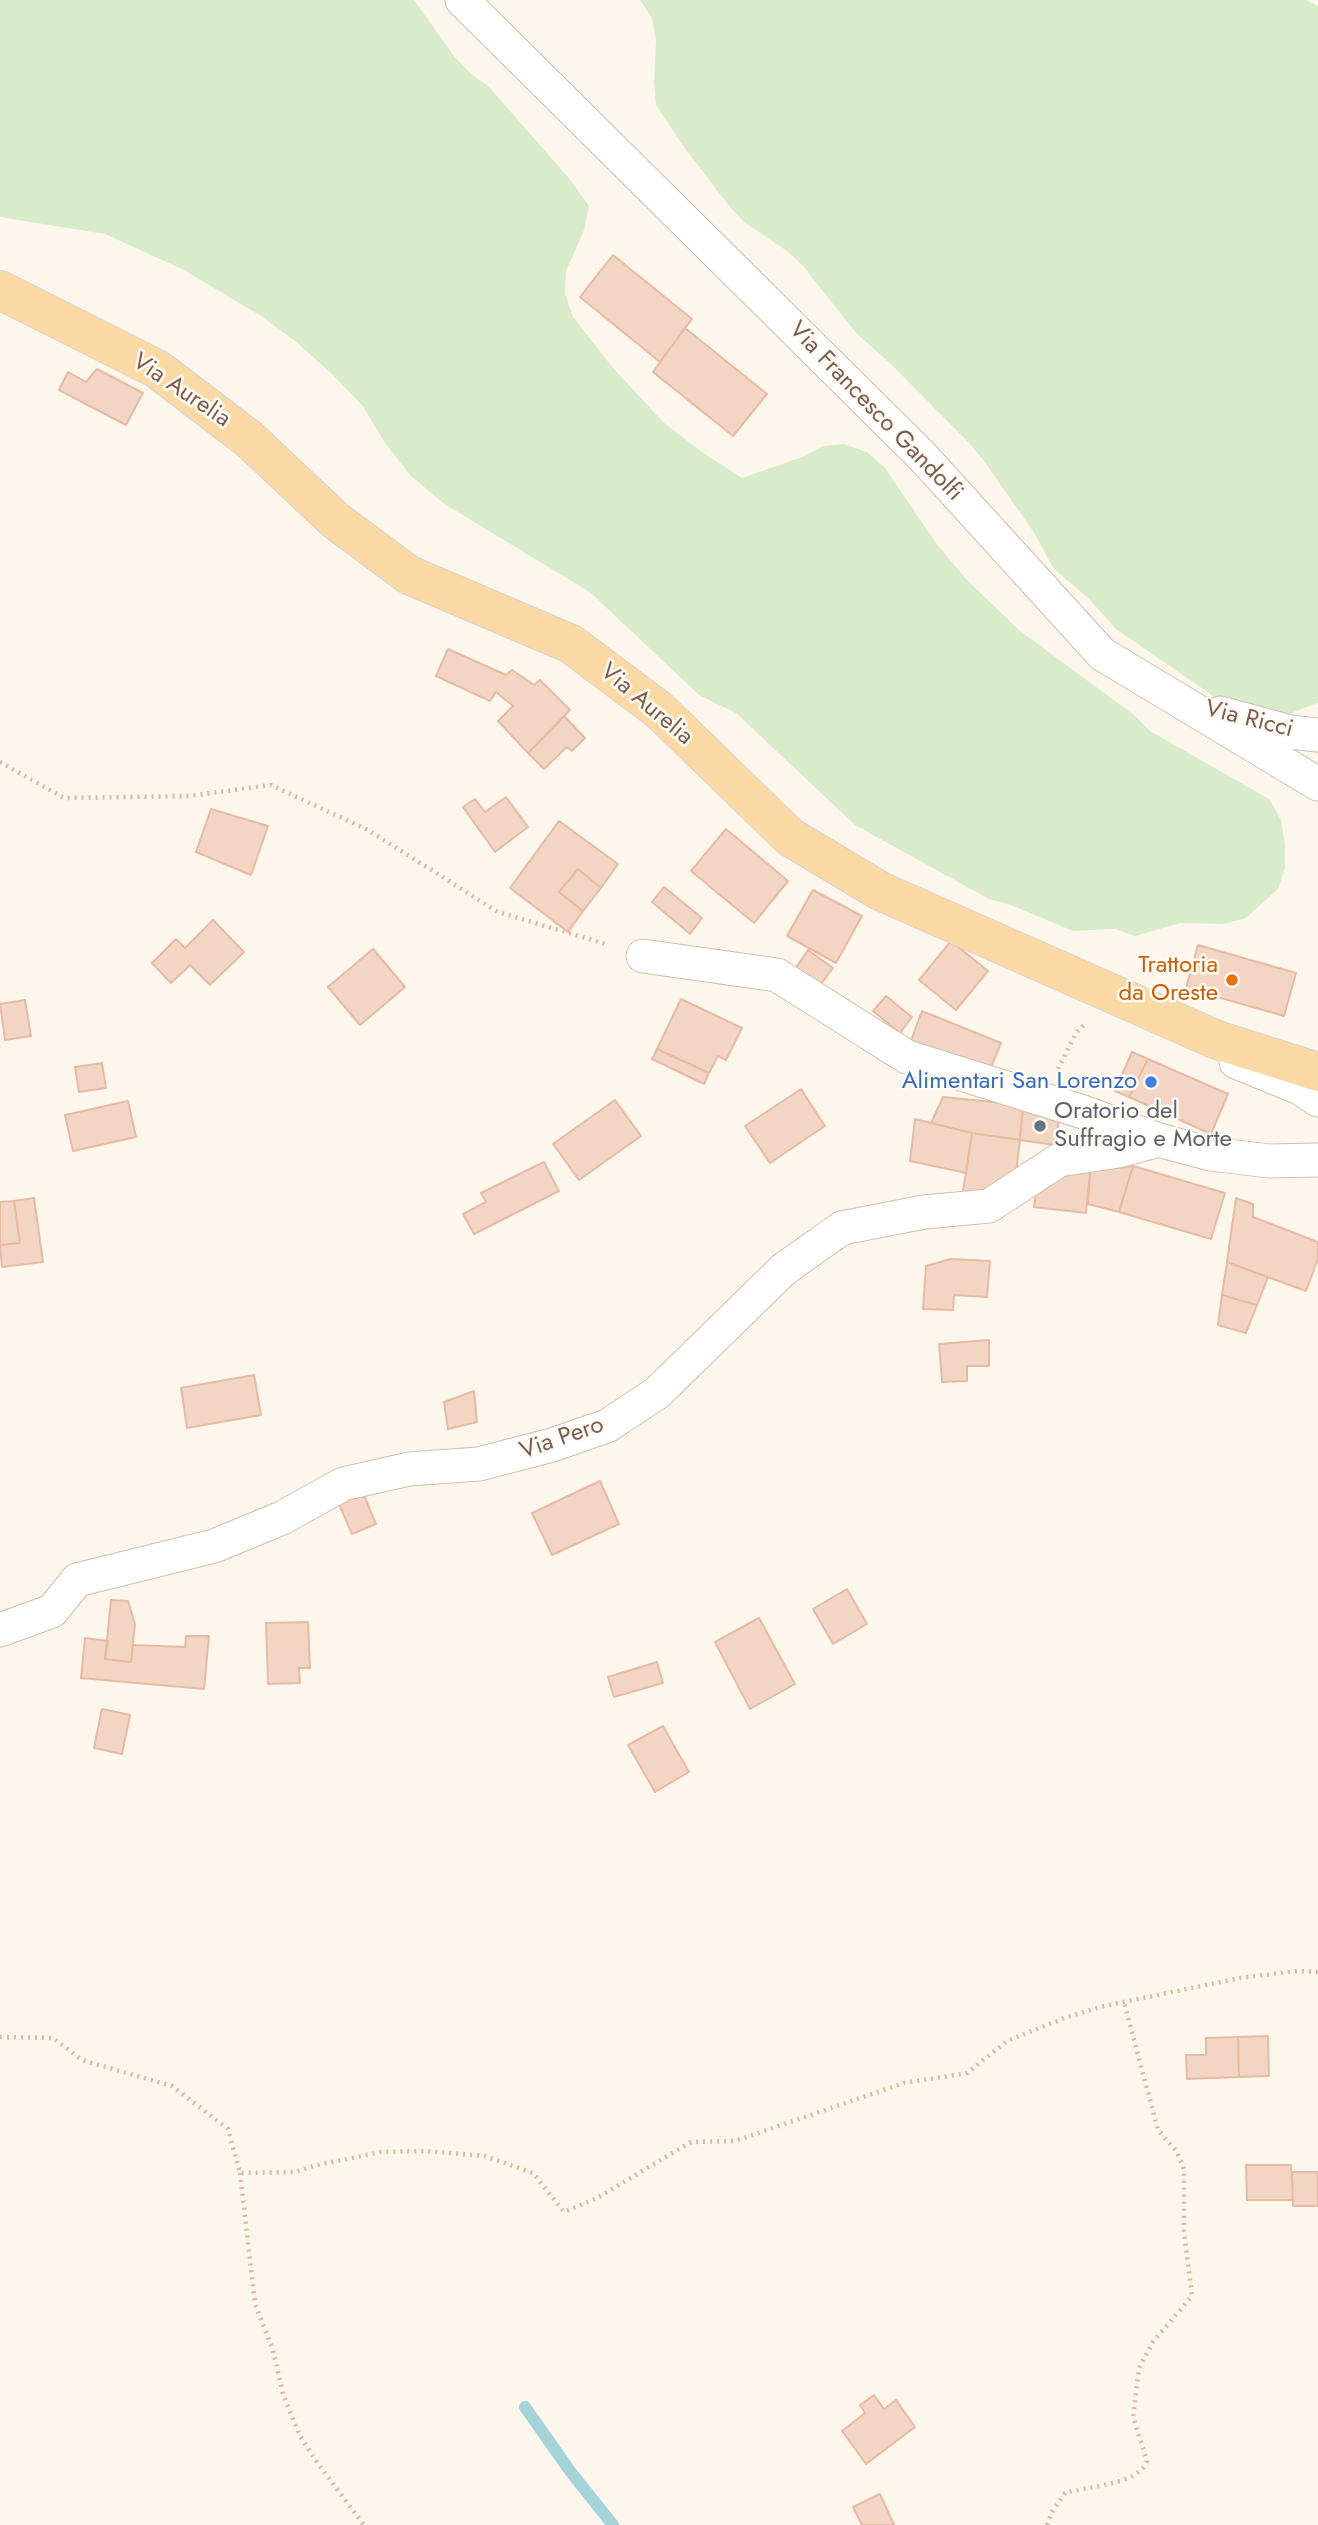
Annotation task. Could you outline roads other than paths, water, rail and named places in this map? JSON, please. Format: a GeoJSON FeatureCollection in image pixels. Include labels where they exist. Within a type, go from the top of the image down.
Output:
{"type":"FeatureCollection","features":[{"type":"Feature","properties":{"kind":"main road","name":"Via Aurelia"},"geometry":{"type":"LineString","coordinates":[[0,290],[156,369],[249,439],[335,520],[409,575],[571,644],[659,710],[790,837],[880,891],[1217,1040],[1318,1072]]}},
{"type":"Feature","properties":{"kind":"street","name":"Via Francesco Gandolfi"},"geometry":{"type":"LineString","coordinates":[[461,0],[922,456],[1102,654],[1318,784]]}},
{"type":"Feature","properties":{"kind":"street","name":"Via Ricci"},"geometry":{"type":"LineString","coordinates":[[1181,702],[1290,732],[1318,735]]}},
{"type":"Feature","properties":{"kind":"street"},"geometry":{"type":"LineString","coordinates":[[643,956],[777,975],[907,1056],[1083,1112],[1158,1140],[1211,1154],[1269,1161],[1318,1160]]}},
{"type":"Feature","properties":{"kind":"street"},"geometry":{"type":"LineString","coordinates":[[1217,1040],[1226,1058],[1300,1088],[1318,1100]]}},
{"type":"Feature","properties":{"kind":"street","name":"Via Pero"},"geometry":{"type":"LineString","coordinates":[[0,1630],[52,1611],[77,1580],[214,1546],[282,1518],[343,1484],[409,1469],[479,1464],[552,1445],[607,1426],[657,1393],[784,1269],[842,1228],[924,1212],[989,1206],[1059,1160],[1118,1151],[1158,1140]]}},
{"type":"Feature","properties":{"kind":"waterway"},"geometry":{"type":"LineString","coordinates":[[525,2407],[570,2471],[613,2525]]}},
{"type":"Feature","properties":{"kind":"place","name":"Trattoria da Oreste"},"geometry":{"type":"Point","coordinates":[1232,980]}},
{"type":"Feature","properties":{"kind":"place","name":"Alimentari San Lorenzo"},"geometry":{"type":"Point","coordinates":[1151,1082]}},
{"type":"Feature","properties":{"kind":"place","name":"Oratorio del Suffragio e Morte"},"geometry":{"type":"Point","coordinates":[1040,1126]}}]}
